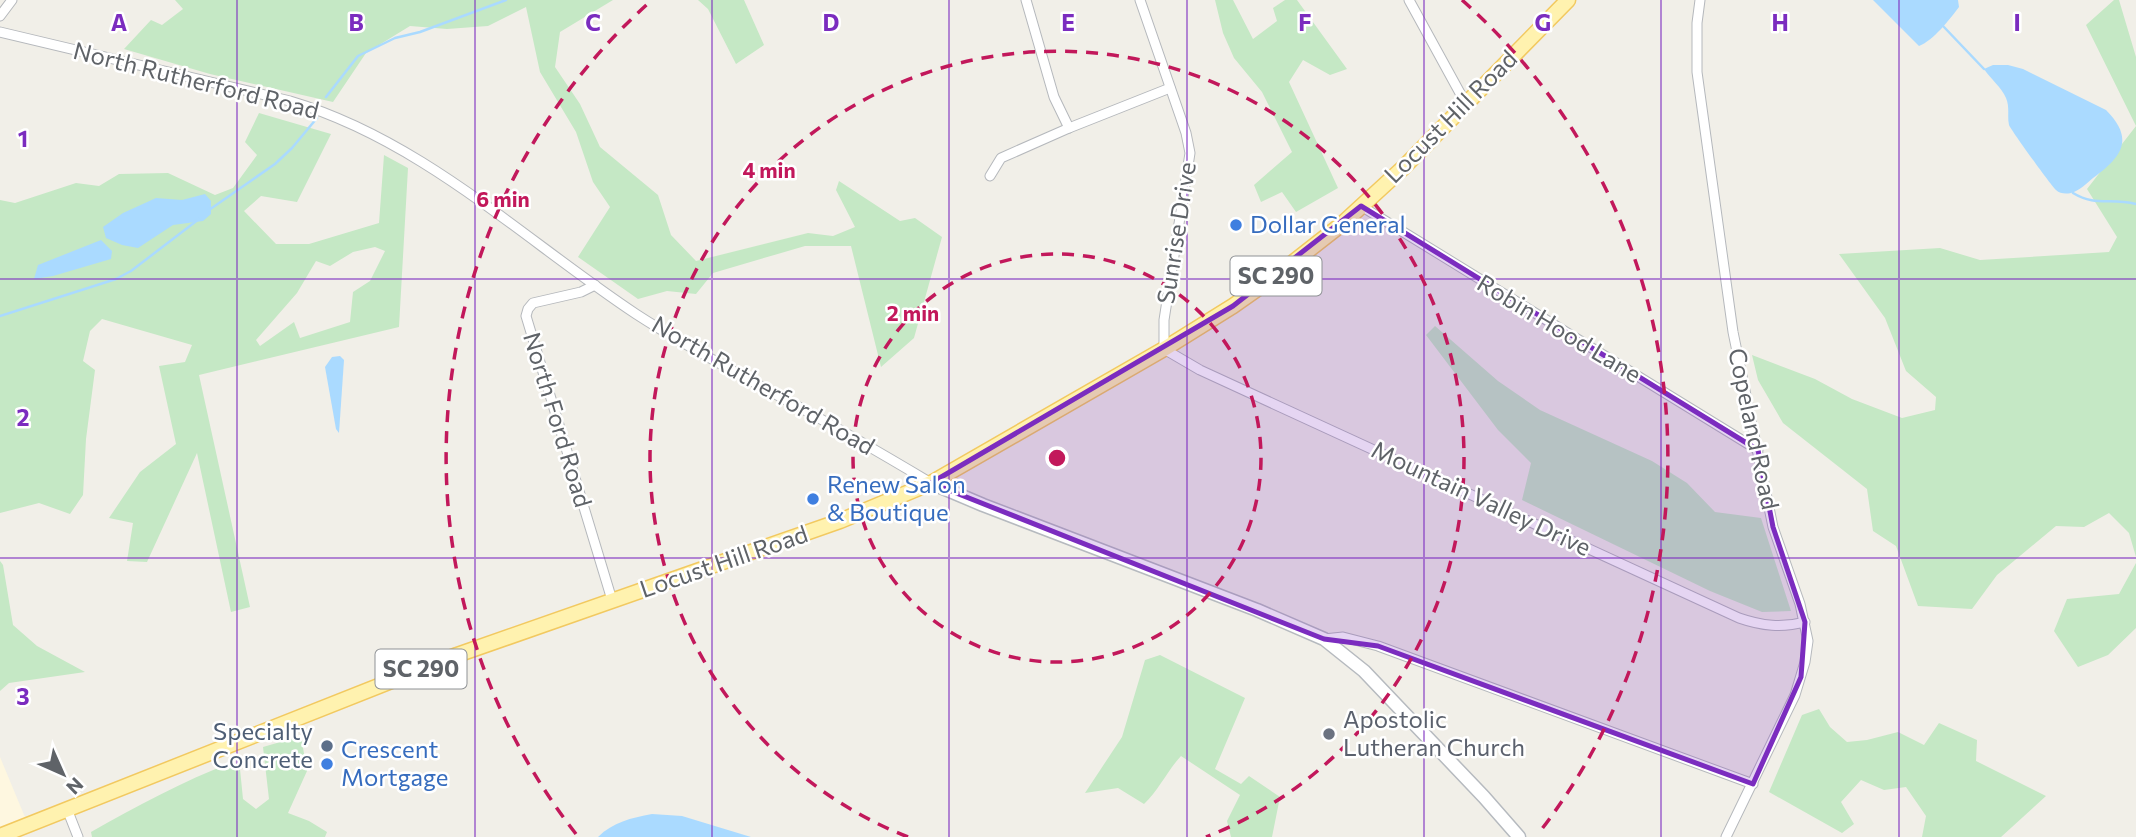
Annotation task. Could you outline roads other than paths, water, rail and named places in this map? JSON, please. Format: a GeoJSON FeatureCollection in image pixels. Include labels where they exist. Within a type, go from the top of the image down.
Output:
{"type":"FeatureCollection","features":[{"type":"Feature","properties":{"kind":"main road","name":"Locust Hill Road"},"geometry":{"type":"LineString","coordinates":[[0,836],[457,654],[840,521],[931,482],[1164,348],[1273,278],[1362,206],[1568,0]]}},
{"type":"Feature","properties":{"kind":"street"},"geometry":{"type":"LineString","coordinates":[[0,16],[12,0]]}},
{"type":"Feature","properties":{"kind":"street"},"geometry":{"type":"LineString","coordinates":[[1027,0],[1054,97],[1069,128]]}},
{"type":"Feature","properties":{"kind":"street","name":"Sunrise Drive"},"geometry":{"type":"LineString","coordinates":[[1140,0],[1186,133],[1190,153],[1164,320],[1164,348]]}},
{"type":"Feature","properties":{"kind":"street"},"geometry":{"type":"LineString","coordinates":[[1409,0],[1466,104]]}},
{"type":"Feature","properties":{"kind":"street","name":"Copeland Road"},"geometry":{"type":"LineString","coordinates":[[1700,0],[1696,51],[1702,115],[1734,337],[1773,527],[1805,622],[1808,645],[1801,677],[1726,837]]}},
{"type":"Feature","properties":{"kind":"street","name":"North Rutherford Road"},"geometry":{"type":"LineString","coordinates":[[0,32],[290,101],[342,118],[380,137],[429,167],[595,285],[682,342],[931,482],[1324,639],[1364,671],[1485,797],[1519,837]]}},
{"type":"Feature","properties":{"kind":"street"},"geometry":{"type":"LineString","coordinates":[[990,176],[1001,158],[1170,88]]}},
{"type":"Feature","properties":{"kind":"street","name":"Robin Hood Lane"},"geometry":{"type":"LineString","coordinates":[[1362,206],[1758,450]]}},
{"type":"Feature","properties":{"kind":"street","name":"North Ford Road"},"geometry":{"type":"LineString","coordinates":[[595,285],[580,292],[533,303],[526,316],[612,600]]}},
{"type":"Feature","properties":{"kind":"street","name":"Mountain Valley Drive"},"geometry":{"type":"LineString","coordinates":[[1164,348],[1200,370],[1739,618],[1772,626],[1805,622]]}},
{"type":"Feature","properties":{"kind":"street"},"geometry":{"type":"LineString","coordinates":[[1324,639],[1343,637],[1378,646],[1753,783]]}},
{"type":"Feature","properties":{"kind":"street"},"geometry":{"type":"LineString","coordinates":[[67,809],[78,837]]}},
{"type":"Feature","properties":{"kind":"water"},"geometry":{"type":"Polygon","coordinates":[[[1873,0],[1958,0],[1959,7],[1936,34],[1919,46],[1873,0]]]}},
{"type":"Feature","properties":{"kind":"water"},"geometry":{"type":"Polygon","coordinates":[[[1993,65],[2023,69],[2106,110],[2120,130],[2122,139],[2118,155],[2077,191],[2067,194],[2058,191],[2009,125],[2006,98],[1984,69],[1993,65]]]}},
{"type":"Feature","properties":{"kind":"water"},"geometry":{"type":"Polygon","coordinates":[[[205,194],[211,201],[211,214],[203,221],[173,225],[138,248],[106,238],[103,227],[123,213],[156,198],[182,200],[205,194]]]}},
{"type":"Feature","properties":{"kind":"water"},"geometry":{"type":"Polygon","coordinates":[[[101,240],[112,251],[111,259],[34,279],[38,265],[101,240]]]}},
{"type":"Feature","properties":{"kind":"water"},"geometry":{"type":"Polygon","coordinates":[[[340,356],[344,360],[339,433],[336,429],[325,367],[332,357],[340,356]]]}},
{"type":"Feature","properties":{"kind":"water"},"geometry":{"type":"Polygon","coordinates":[[[652,814],[682,816],[751,837],[598,837],[616,824],[652,814]]]}},
{"type":"Feature","properties":{"kind":"waterway"},"geometry":{"type":"LineString","coordinates":[[326,97],[358,56],[395,38],[420,32],[506,0]]}},
{"type":"Feature","properties":{"kind":"waterway"},"geometry":{"type":"LineString","coordinates":[[1943,26],[1984,69]]}},
{"type":"Feature","properties":{"kind":"waterway"},"geometry":{"type":"LineString","coordinates":[[209,210],[275,164],[317,118]]}},
{"type":"Feature","properties":{"kind":"waterway"},"geometry":{"type":"LineString","coordinates":[[2073,193],[2089,200],[2136,204]]}},
{"type":"Feature","properties":{"kind":"waterway"},"geometry":{"type":"LineString","coordinates":[[0,316],[116,279],[131,271],[199,219]]}},
{"type":"Feature","properties":{"kind":"place","name":"Dollar General"},"geometry":{"type":"Point","coordinates":[1236,225]}},
{"type":"Feature","properties":{"kind":"place","name":"Renew Salon & Boutique"},"geometry":{"type":"Point","coordinates":[813,499]}},
{"type":"Feature","properties":{"kind":"place","name":"Apostolic Lutheran Church"},"geometry":{"type":"Point","coordinates":[1329,734]}},
{"type":"Feature","properties":{"kind":"place","name":"Specialty Concrete"},"geometry":{"type":"Point","coordinates":[327,746]}},
{"type":"Feature","properties":{"kind":"place","name":"Crescent Mortgage"},"geometry":{"type":"Point","coordinates":[327,764]}}]}
